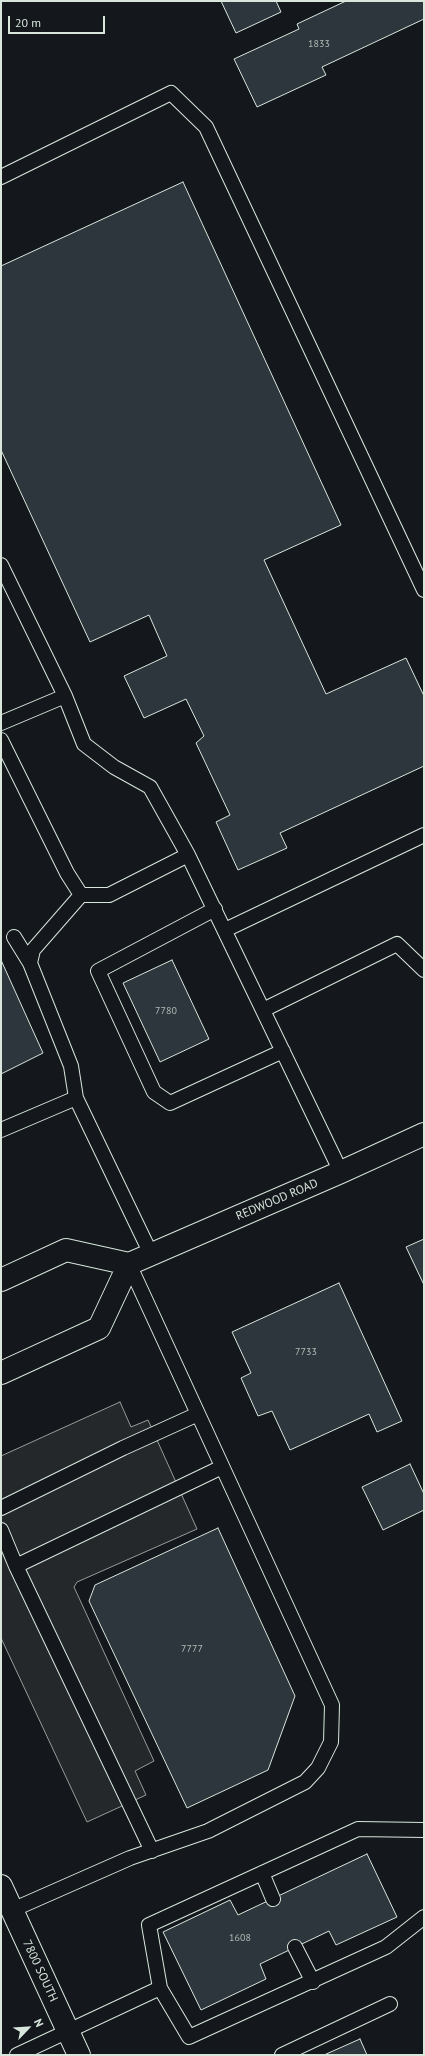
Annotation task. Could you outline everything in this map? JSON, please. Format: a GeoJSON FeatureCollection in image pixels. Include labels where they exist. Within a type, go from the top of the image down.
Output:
{"type":"FeatureCollection","features":[{"type":"Feature","properties":{"kind":"main road","name":"REDWOOD ROAD"},"geometry":{"type":"LineString","coordinates":[[129,1264],[341,1172],[424,1134]]}},
{"type":"Feature","properties":{"kind":"main road"},"geometry":{"type":"LineString","coordinates":[[1,1280],[66,1250],[129,1264],[100,1328],[1,1373]]}},
{"type":"Feature","properties":{"kind":"main road","name":"7800 SOUTH"},"geometry":{"type":"LineString","coordinates":[[1,1886],[79,2055]]}},
{"type":"Feature","properties":{"kind":"lane"},"geometry":{"type":"LineString","coordinates":[[1,177],[171,93],[191,112],[206,127],[424,590]]}},
{"type":"Feature","properties":{"kind":"lane"},"geometry":{"type":"LineString","coordinates":[[1,565],[65,696],[84,744],[114,767],[150,787],[188,855],[215,909],[341,1172]]}},
{"type":"Feature","properties":{"kind":"lane"},"geometry":{"type":"LineString","coordinates":[[1,723],[65,696]]}},
{"type":"Feature","properties":{"kind":"lane"},"geometry":{"type":"LineString","coordinates":[[1,740],[67,873],[81,895]]}},
{"type":"Feature","properties":{"kind":"lane"},"geometry":{"type":"LineString","coordinates":[[225,930],[424,835]]}},
{"type":"Feature","properties":{"kind":"lane"},"geometry":{"type":"LineString","coordinates":[[81,895],[109,896],[188,855]]}},
{"type":"Feature","properties":{"kind":"lane"},"geometry":{"type":"LineString","coordinates":[[30,963],[33,950],[81,895]]}},
{"type":"Feature","properties":{"kind":"lane"},"geometry":{"type":"LineString","coordinates":[[215,909],[98,970],[154,1092],[170,1103],[283,1051]]}},
{"type":"Feature","properties":{"kind":"lane"},"geometry":{"type":"LineString","coordinates":[[14,937],[30,963],[71,1066],[76,1098],[151,1254]]}},
{"type":"Feature","properties":{"kind":"lane"},"geometry":{"type":"LineString","coordinates":[[263,1010],[397,944],[424,970]]}},
{"type":"Feature","properties":{"kind":"lane"},"geometry":{"type":"LineString","coordinates":[[1,1130],[76,1098]]}},
{"type":"Feature","properties":{"kind":"lane"},"geometry":{"type":"LineString","coordinates":[[12,1910],[130,1858],[208,1831],[305,1782],[318,1768],[331,1742],[332,1705],[129,1264]]}},
{"type":"Feature","properties":{"kind":"lane"},"geometry":{"type":"LineString","coordinates":[[1,1508],[123,1448],[198,1414]]}},
{"type":"Feature","properties":{"kind":"lane"},"geometry":{"type":"LineString","coordinates":[[16,1566],[222,1467]]}},
{"type":"Feature","properties":{"kind":"lane"},"geometry":{"type":"LineString","coordinates":[[1,1530],[16,1566],[152,1851]]}},
{"type":"Feature","properties":{"kind":"lane"},"geometry":{"type":"LineString","coordinates":[[424,1830],[358,1829],[149,1925],[160,1988],[189,2037],[386,1948],[424,1917]]}},
{"type":"Feature","properties":{"kind":"lane"},"geometry":{"type":"LineString","coordinates":[[262,1873],[273,1899]]}},
{"type":"Feature","properties":{"kind":"lane"},"geometry":{"type":"LineString","coordinates":[[295,1947],[313,1982]]}},
{"type":"Feature","properties":{"kind":"lane"},"geometry":{"type":"LineString","coordinates":[[17,2055],[160,1988]]}},
{"type":"Feature","properties":{"kind":"lane"},"geometry":{"type":"LineString","coordinates":[[282,2055],[390,2004]]}},
{"type":"Feature","properties":{"kind":"shaded area"},"geometry":{"type":"Polygon","coordinates":[[[120,1402],[131,1427],[148,1420],[197,1529],[77,1582],[74,1587],[154,1761],[135,1771],[146,1795],[87,1822],[1,1638],[1,1456],[120,1402]]]}},
{"type":"Feature","properties":{"kind":"building"},"geometry":{"type":"Polygon","coordinates":[[[221,1],[276,1],[281,12],[236,33],[221,1]]]}},
{"type":"Feature","properties":{"kind":"building"},"geometry":{"type":"Polygon","coordinates":[[[346,1],[424,1],[424,19],[322,67],[326,75],[257,107],[234,59],[299,29],[297,24],[346,1]]]}},
{"type":"Feature","properties":{"kind":"building"},"geometry":{"type":"Polygon","coordinates":[[[183,182],[341,525],[264,560],[326,694],[406,658],[424,696],[424,766],[280,833],[287,848],[238,870],[216,822],[230,815],[196,743],[204,736],[186,699],[144,718],[124,676],[167,656],[149,615],[90,642],[1,450],[1,266],[183,182]]]}},
{"type":"Feature","properties":{"kind":"building"},"geometry":{"type":"Polygon","coordinates":[[[1,960],[43,1053],[1,1074],[1,960]]]}},
{"type":"Feature","properties":{"kind":"building"},"geometry":{"type":"Polygon","coordinates":[[[172,960],[209,1039],[160,1062],[123,983],[172,960]]]}},
{"type":"Feature","properties":{"kind":"building"},"geometry":{"type":"Polygon","coordinates":[[[424,1239],[424,1285],[406,1247],[424,1239]]]}},
{"type":"Feature","properties":{"kind":"building"},"geometry":{"type":"Polygon","coordinates":[[[339,1283],[402,1421],[377,1432],[369,1414],[290,1450],[272,1411],[258,1416],[241,1378],[251,1373],[232,1332],[339,1283]]]}},
{"type":"Feature","properties":{"kind":"building"},"geometry":{"type":"Polygon","coordinates":[[[410,1464],[424,1494],[424,1510],[383,1530],[362,1487],[410,1464]]]}},
{"type":"Feature","properties":{"kind":"building"},"geometry":{"type":"Polygon","coordinates":[[[218,1528],[295,1696],[268,1770],[187,1808],[89,1601],[95,1585],[218,1528]]]}},
{"type":"Feature","properties":{"kind":"building"},"geometry":{"type":"Polygon","coordinates":[[[367,1854],[397,1917],[336,1945],[329,1931],[260,1964],[266,1979],[201,2010],[163,1932],[230,1900],[238,1915],[367,1854]]]}},
{"type":"Feature","properties":{"kind":"building"},"geometry":{"type":"Polygon","coordinates":[[[360,2039],[367,2055],[324,2055],[360,2039]]]}}]}
